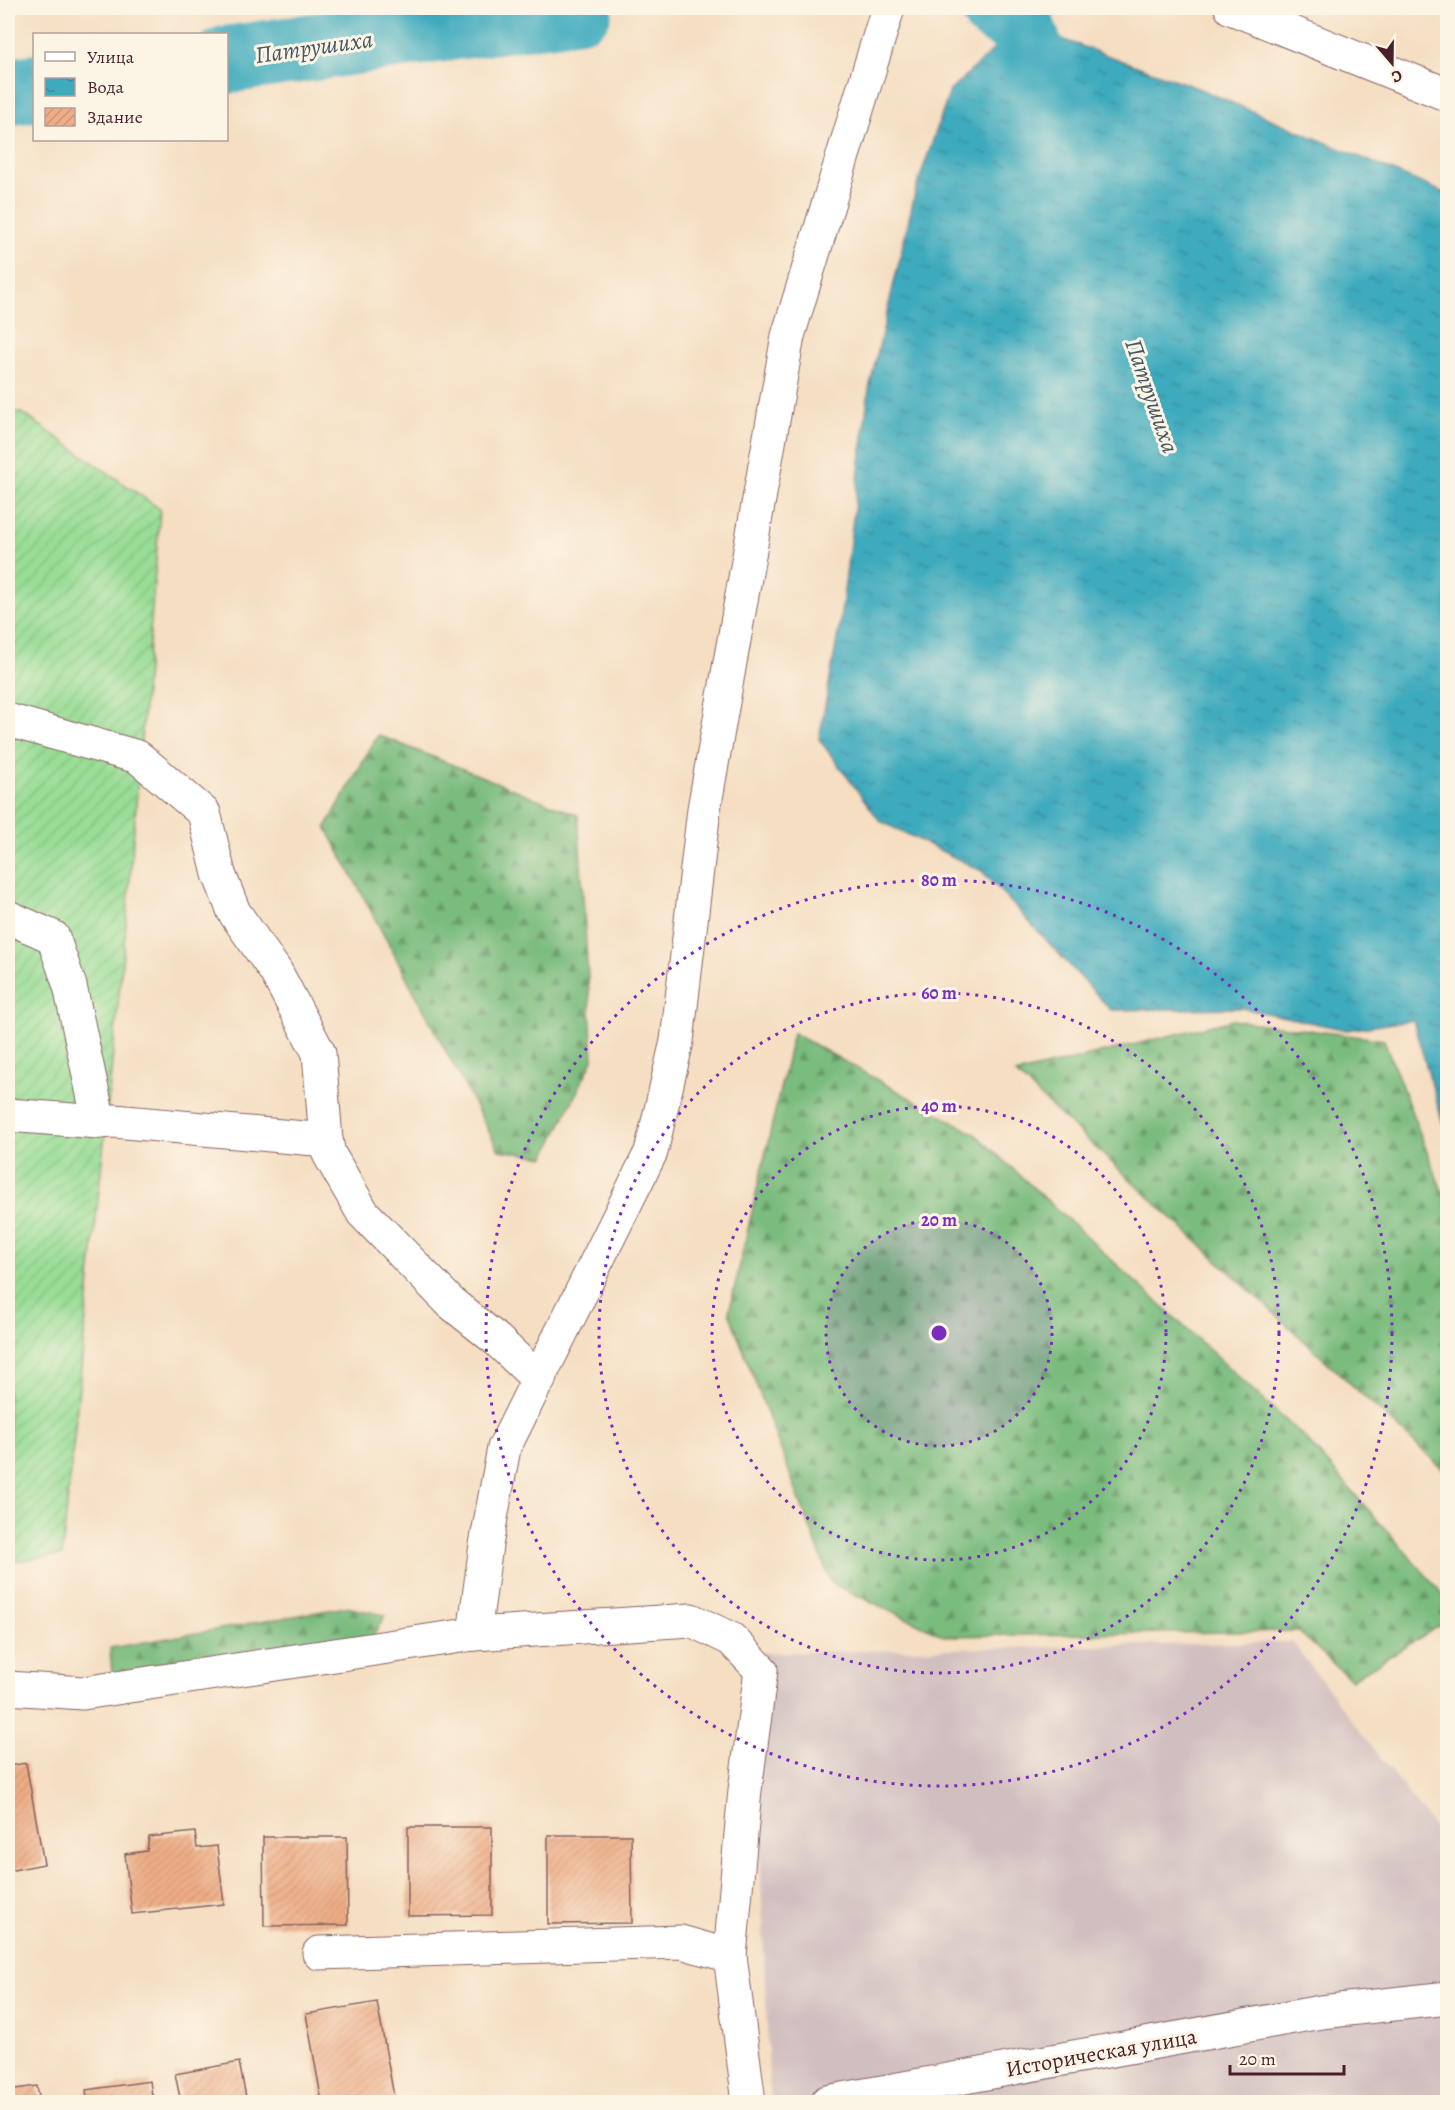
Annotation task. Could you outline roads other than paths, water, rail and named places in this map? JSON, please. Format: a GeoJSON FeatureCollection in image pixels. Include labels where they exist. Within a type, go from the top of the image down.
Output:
{"type":"FeatureCollection","features":[{"type":"Feature","properties":{"kind":"street"},"geometry":{"type":"LineString","coordinates":[[474,1634],[486,1545],[504,1448],[651,1152],[677,1041],[704,809],[788,336],[888,8]]}},
{"type":"Feature","properties":{"kind":"street"},"geometry":{"type":"LineString","coordinates":[[1231,8],[1448,95]]}},
{"type":"Feature","properties":{"kind":"street"},"geometry":{"type":"LineString","coordinates":[[8,720],[138,757],[204,813],[219,874],[234,912],[276,972],[319,1053],[329,1154],[363,1213],[451,1303],[497,1340],[539,1380]]}},
{"type":"Feature","properties":{"kind":"street"},"geometry":{"type":"LineString","coordinates":[[8,917],[53,937],[70,986],[99,1122]]}},
{"type":"Feature","properties":{"kind":"street"},"geometry":{"type":"LineString","coordinates":[[8,1115],[99,1122],[114,1120],[326,1140]]}},
{"type":"Feature","properties":{"kind":"street"},"geometry":{"type":"LineString","coordinates":[[8,1689],[83,1693],[474,1634],[691,1620],[731,1639],[761,1670],[745,1790],[730,1956],[749,2103]]}},
{"type":"Feature","properties":{"kind":"street"},"geometry":{"type":"LineString","coordinates":[[319,1953],[681,1942],[730,1956]]}},
{"type":"Feature","properties":{"kind":"street","name":"Историческая улица"},"geometry":{"type":"LineString","coordinates":[[827,2103],[1320,2012],[1448,1998]]}},
{"type":"Feature","properties":{"kind":"water"},"geometry":{"type":"Polygon","coordinates":[[[1020,24],[1195,87],[1447,194],[1447,1137],[1413,1020],[1347,1030],[1242,1008],[1111,1010],[982,871],[880,821],[819,739],[840,623],[869,389],[916,189],[950,91],[1020,24]]]}},
{"type":"Feature","properties":{"kind":"waterway","name":"Патрушиха"},"geometry":{"type":"LineString","coordinates":[[228,60],[579,8]]}},
{"type":"Feature","properties":{"kind":"waterway","name":"Патрушиха"},"geometry":{"type":"LineString","coordinates":[[994,8],[1020,24],[1051,111]]}},
{"type":"Feature","properties":{"kind":"waterway","name":"Патрушиха"},"geometry":{"type":"LineString","coordinates":[[8,92],[33,88]]}}]}
